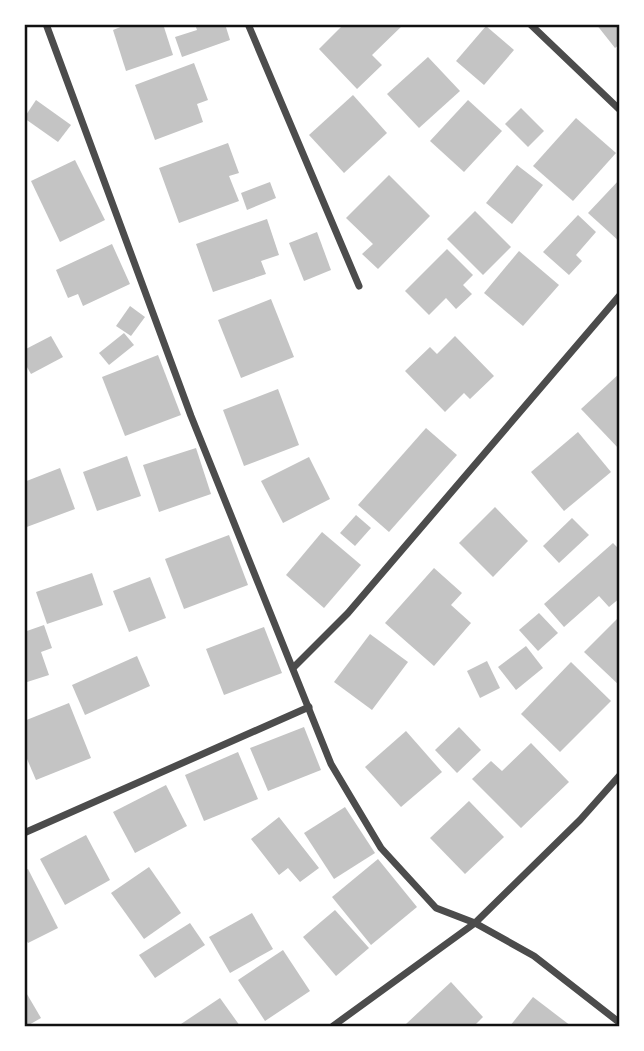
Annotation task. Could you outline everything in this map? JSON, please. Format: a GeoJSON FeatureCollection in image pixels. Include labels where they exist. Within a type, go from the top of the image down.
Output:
{"type":"FeatureCollection","features":[{"type":"Feature","properties":{"kind":"street"},"geometry":{"type":"LineString","coordinates":[[248,24],[359,286]]}},
{"type":"Feature","properties":{"kind":"street"},"geometry":{"type":"LineString","coordinates":[[530,24],[620,110]]}},
{"type":"Feature","properties":{"kind":"street"},"geometry":{"type":"LineString","coordinates":[[48,25],[191,416],[331,764],[382,848],[436,908],[475,923],[534,956],[620,1023]]}},
{"type":"Feature","properties":{"kind":"street"},"geometry":{"type":"LineString","coordinates":[[294,667],[348,613],[620,295]]}},
{"type":"Feature","properties":{"kind":"street"},"geometry":{"type":"LineString","coordinates":[[24,833],[309,707]]}},
{"type":"Feature","properties":{"kind":"street"},"geometry":{"type":"LineString","coordinates":[[333,1027],[475,923],[580,820],[620,775]]}},
{"type":"Feature","properties":{"kind":"building"},"geometry":{"type":"Polygon","coordinates":[[[128,24],[163,24],[173,55],[126,71],[113,30],[128,24]]]}},
{"type":"Feature","properties":{"kind":"building"},"geometry":{"type":"Polygon","coordinates":[[[195,24],[225,24],[230,40],[182,57],[175,37],[197,30],[195,24]]]}},
{"type":"Feature","properties":{"kind":"building"},"geometry":{"type":"Polygon","coordinates":[[[344,24],[404,24],[372,55],[382,65],[357,89],[319,49],[344,24]]]}},
{"type":"Feature","properties":{"kind":"building"},"geometry":{"type":"Polygon","coordinates":[[[596,24],[620,24],[620,44],[615,48],[596,24]]]}},
{"type":"Feature","properties":{"kind":"building"},"geometry":{"type":"Polygon","coordinates":[[[486,26],[514,50],[484,85],[456,61],[486,26]]]}},
{"type":"Feature","properties":{"kind":"building"},"geometry":{"type":"Polygon","coordinates":[[[428,57],[460,91],[419,128],[387,94],[428,57]]]}},
{"type":"Feature","properties":{"kind":"building"},"geometry":{"type":"Polygon","coordinates":[[[194,63],[208,100],[197,104],[203,122],[155,140],[135,85],[194,63]]]}},
{"type":"Feature","properties":{"kind":"building"},"geometry":{"type":"Polygon","coordinates":[[[353,95],[387,133],[344,173],[309,135],[353,95]]]}},
{"type":"Feature","properties":{"kind":"building"},"geometry":{"type":"Polygon","coordinates":[[[36,100],[71,125],[58,142],[24,118],[36,100]]]}},
{"type":"Feature","properties":{"kind":"building"},"geometry":{"type":"Polygon","coordinates":[[[468,100],[502,131],[464,172],[430,141],[468,100]]]}},
{"type":"Feature","properties":{"kind":"building"},"geometry":{"type":"Polygon","coordinates":[[[521,108],[544,131],[528,147],[505,124],[521,108]]]}},
{"type":"Feature","properties":{"kind":"building"},"geometry":{"type":"Polygon","coordinates":[[[576,118],[616,153],[573,201],[533,166],[576,118]]]}},
{"type":"Feature","properties":{"kind":"building"},"geometry":{"type":"Polygon","coordinates":[[[228,143],[239,173],[229,176],[239,201],[179,223],[159,168],[228,143]]]}},
{"type":"Feature","properties":{"kind":"building"},"geometry":{"type":"Polygon","coordinates":[[[75,160],[105,220],[60,242],[31,181],[75,160]]]}},
{"type":"Feature","properties":{"kind":"building"},"geometry":{"type":"Polygon","coordinates":[[[517,165],[543,185],[512,224],[486,203],[517,165]]]}},
{"type":"Feature","properties":{"kind":"building"},"geometry":{"type":"Polygon","coordinates":[[[389,175],[430,216],[378,269],[362,254],[373,244],[346,218],[389,175]]]}},
{"type":"Feature","properties":{"kind":"building"},"geometry":{"type":"Polygon","coordinates":[[[620,179],[620,242],[588,213],[620,179]]]}},
{"type":"Feature","properties":{"kind":"building"},"geometry":{"type":"Polygon","coordinates":[[[270,182],[276,198],[247,210],[241,193],[270,182]]]}},
{"type":"Feature","properties":{"kind":"building"},"geometry":{"type":"Polygon","coordinates":[[[475,211],[511,247],[483,275],[447,239],[475,211]]]}},
{"type":"Feature","properties":{"kind":"building"},"geometry":{"type":"Polygon","coordinates":[[[578,215],[596,232],[576,255],[582,261],[569,275],[543,252],[578,215]]]}},
{"type":"Feature","properties":{"kind":"building"},"geometry":{"type":"Polygon","coordinates":[[[267,219],[279,255],[261,261],[266,274],[213,292],[196,244],[267,219]]]}},
{"type":"Feature","properties":{"kind":"building"},"geometry":{"type":"Polygon","coordinates":[[[317,232],[331,270],[304,281],[289,243],[317,232]]]}},
{"type":"Feature","properties":{"kind":"building"},"geometry":{"type":"Polygon","coordinates":[[[112,244],[130,284],[83,306],[78,294],[68,298],[56,270],[112,244]]]}},
{"type":"Feature","properties":{"kind":"building"},"geometry":{"type":"Polygon","coordinates":[[[447,249],[473,275],[463,285],[472,294],[456,309],[446,298],[429,315],[405,291],[447,249]]]}},
{"type":"Feature","properties":{"kind":"building"},"geometry":{"type":"Polygon","coordinates":[[[519,251],[559,285],[523,326],[484,293],[519,251]]]}},
{"type":"Feature","properties":{"kind":"building"},"geometry":{"type":"Polygon","coordinates":[[[271,299],[294,357],[241,378],[218,320],[271,299]]]}},
{"type":"Feature","properties":{"kind":"building"},"geometry":{"type":"Polygon","coordinates":[[[130,306],[145,317],[131,336],[116,326],[130,306]]]}},
{"type":"Feature","properties":{"kind":"building"},"geometry":{"type":"Polygon","coordinates":[[[124,333],[134,345],[109,365],[99,353],[124,333]]]}},
{"type":"Feature","properties":{"kind":"building"},"geometry":{"type":"Polygon","coordinates":[[[51,336],[63,357],[31,374],[24,362],[24,350],[51,336]]]}},
{"type":"Feature","properties":{"kind":"building"},"geometry":{"type":"Polygon","coordinates":[[[455,336],[494,376],[470,399],[464,393],[445,412],[405,371],[430,347],[437,354],[455,336]]]}},
{"type":"Feature","properties":{"kind":"building"},"geometry":{"type":"Polygon","coordinates":[[[158,355],[181,415],[125,436],[102,377],[158,355]]]}},
{"type":"Feature","properties":{"kind":"building"},"geometry":{"type":"Polygon","coordinates":[[[620,373],[620,450],[581,409],[620,373]]]}},
{"type":"Feature","properties":{"kind":"building"},"geometry":{"type":"Polygon","coordinates":[[[278,389],[299,445],[244,466],[223,410],[278,389]]]}},
{"type":"Feature","properties":{"kind":"building"},"geometry":{"type":"Polygon","coordinates":[[[426,428],[457,455],[389,532],[358,505],[426,428]]]}},
{"type":"Feature","properties":{"kind":"building"},"geometry":{"type":"Polygon","coordinates":[[[578,432],[611,472],[564,511],[531,472],[578,432]]]}},
{"type":"Feature","properties":{"kind":"building"},"geometry":{"type":"Polygon","coordinates":[[[196,448],[211,494],[159,512],[143,465],[196,448]]]}},
{"type":"Feature","properties":{"kind":"building"},"geometry":{"type":"Polygon","coordinates":[[[127,456],[141,496],[97,511],[83,472],[127,456]]]}},
{"type":"Feature","properties":{"kind":"building"},"geometry":{"type":"Polygon","coordinates":[[[309,457],[330,499],[283,523],[261,481],[309,457]]]}},
{"type":"Feature","properties":{"kind":"building"},"geometry":{"type":"Polygon","coordinates":[[[60,468],[75,509],[24,528],[24,482],[60,468]]]}},
{"type":"Feature","properties":{"kind":"building"},"geometry":{"type":"Polygon","coordinates":[[[495,507],[528,541],[493,577],[459,543],[495,507]]]}},
{"type":"Feature","properties":{"kind":"building"},"geometry":{"type":"Polygon","coordinates":[[[356,515],[371,528],[355,546],[340,533],[356,515]]]}},
{"type":"Feature","properties":{"kind":"building"},"geometry":{"type":"Polygon","coordinates":[[[572,518],[589,535],[559,563],[543,546],[572,518]]]}},
{"type":"Feature","properties":{"kind":"building"},"geometry":{"type":"Polygon","coordinates":[[[322,532],[361,565],[324,608],[286,575],[322,532]]]}},
{"type":"Feature","properties":{"kind":"building"},"geometry":{"type":"Polygon","coordinates":[[[229,535],[248,585],[184,609],[165,559],[229,535]]]}},
{"type":"Feature","properties":{"kind":"building"},"geometry":{"type":"Polygon","coordinates":[[[613,543],[620,550],[620,598],[609,607],[599,596],[564,627],[544,604],[613,543]]]}},
{"type":"Feature","properties":{"kind":"building"},"geometry":{"type":"Polygon","coordinates":[[[434,568],[462,593],[451,605],[471,623],[434,666],[385,623],[434,568]]]}},
{"type":"Feature","properties":{"kind":"building"},"geometry":{"type":"Polygon","coordinates":[[[92,573],[103,605],[47,624],[36,592],[92,573]]]}},
{"type":"Feature","properties":{"kind":"building"},"geometry":{"type":"Polygon","coordinates":[[[150,577],[166,618],[129,632],[113,591],[150,577]]]}},
{"type":"Feature","properties":{"kind":"building"},"geometry":{"type":"Polygon","coordinates":[[[539,613],[558,633],[538,651],[519,630],[539,613]]]}},
{"type":"Feature","properties":{"kind":"building"},"geometry":{"type":"Polygon","coordinates":[[[620,616],[620,686],[584,652],[620,616]]]}},
{"type":"Feature","properties":{"kind":"building"},"geometry":{"type":"Polygon","coordinates":[[[44,625],[52,648],[41,652],[49,675],[24,683],[24,632],[44,625]]]}},
{"type":"Feature","properties":{"kind":"building"},"geometry":{"type":"Polygon","coordinates":[[[264,627],[282,673],[224,695],[206,649],[264,627]]]}},
{"type":"Feature","properties":{"kind":"building"},"geometry":{"type":"Polygon","coordinates":[[[370,634],[408,662],[372,710],[334,682],[370,634]]]}},
{"type":"Feature","properties":{"kind":"building"},"geometry":{"type":"Polygon","coordinates":[[[526,646],[543,668],[516,690],[498,667],[526,646]]]}},
{"type":"Feature","properties":{"kind":"building"},"geometry":{"type":"Polygon","coordinates":[[[137,656],[150,686],[85,715],[72,685],[137,656]]]}},
{"type":"Feature","properties":{"kind":"building"},"geometry":{"type":"Polygon","coordinates":[[[487,661],[500,688],[480,698],[467,671],[487,661]]]}},
{"type":"Feature","properties":{"kind":"building"},"geometry":{"type":"Polygon","coordinates":[[[571,662],[611,701],[560,752],[521,714],[571,662]]]}},
{"type":"Feature","properties":{"kind":"building"},"geometry":{"type":"Polygon","coordinates":[[[69,703],[91,758],[36,780],[24,752],[24,721],[69,703]]]}},
{"type":"Feature","properties":{"kind":"building"},"geometry":{"type":"Polygon","coordinates":[[[304,727],[321,770],[268,791],[250,748],[304,727]]]}},
{"type":"Feature","properties":{"kind":"building"},"geometry":{"type":"Polygon","coordinates":[[[459,727],[481,750],[457,773],[435,750],[459,727]]]}},
{"type":"Feature","properties":{"kind":"building"},"geometry":{"type":"Polygon","coordinates":[[[406,731],[442,772],[401,807],[365,767],[406,731]]]}},
{"type":"Feature","properties":{"kind":"building"},"geometry":{"type":"Polygon","coordinates":[[[531,743],[569,782],[521,828],[472,779],[491,761],[502,771],[531,743]]]}},
{"type":"Feature","properties":{"kind":"building"},"geometry":{"type":"Polygon","coordinates":[[[238,752],[258,799],[204,821],[185,775],[238,752]]]}},
{"type":"Feature","properties":{"kind":"building"},"geometry":{"type":"Polygon","coordinates":[[[166,785],[187,826],[135,853],[113,812],[166,785]]]}},
{"type":"Feature","properties":{"kind":"building"},"geometry":{"type":"Polygon","coordinates":[[[469,801],[504,837],[465,874],[430,838],[469,801]]]}},
{"type":"Feature","properties":{"kind":"building"},"geometry":{"type":"Polygon","coordinates":[[[345,807],[375,853],[334,879],[304,833],[345,807]]]}},
{"type":"Feature","properties":{"kind":"building"},"geometry":{"type":"Polygon","coordinates":[[[279,817],[319,868],[300,882],[288,868],[279,875],[251,839],[279,817]]]}},
{"type":"Feature","properties":{"kind":"building"},"geometry":{"type":"Polygon","coordinates":[[[86,835],[110,880],[65,905],[40,859],[86,835]]]}},
{"type":"Feature","properties":{"kind":"building"},"geometry":{"type":"Polygon","coordinates":[[[378,859],[417,907],[371,945],[332,897],[378,859]]]}},
{"type":"Feature","properties":{"kind":"building"},"geometry":{"type":"Polygon","coordinates":[[[149,867],[181,913],[144,939],[111,893],[149,867]]]}},
{"type":"Feature","properties":{"kind":"building"},"geometry":{"type":"Polygon","coordinates":[[[28,869],[58,928],[28,943],[24,936],[24,871],[28,869]]]}},
{"type":"Feature","properties":{"kind":"building"},"geometry":{"type":"Polygon","coordinates":[[[335,910],[369,948],[336,976],[303,937],[335,910]]]}},
{"type":"Feature","properties":{"kind":"building"},"geometry":{"type":"Polygon","coordinates":[[[252,913],[273,949],[230,973],[209,937],[252,913]]]}},
{"type":"Feature","properties":{"kind":"building"},"geometry":{"type":"Polygon","coordinates":[[[190,923],[205,945],[155,978],[139,955],[190,923]]]}},
{"type":"Feature","properties":{"kind":"building"},"geometry":{"type":"Polygon","coordinates":[[[283,950],[310,991],[265,1021],[238,980],[283,950]]]}},
{"type":"Feature","properties":{"kind":"building"},"geometry":{"type":"Polygon","coordinates":[[[451,982],[483,1017],[474,1026],[406,1024],[451,982]]]}},
{"type":"Feature","properties":{"kind":"building"},"geometry":{"type":"Polygon","coordinates":[[[24,989],[41,1018],[27,1026],[24,1026],[24,989]]]}},
{"type":"Feature","properties":{"kind":"building"},"geometry":{"type":"Polygon","coordinates":[[[533,997],[571,1026],[510,1026],[533,997]]]}},
{"type":"Feature","properties":{"kind":"building"},"geometry":{"type":"Polygon","coordinates":[[[220,998],[240,1026],[178,1026],[220,998]]]}}]}
